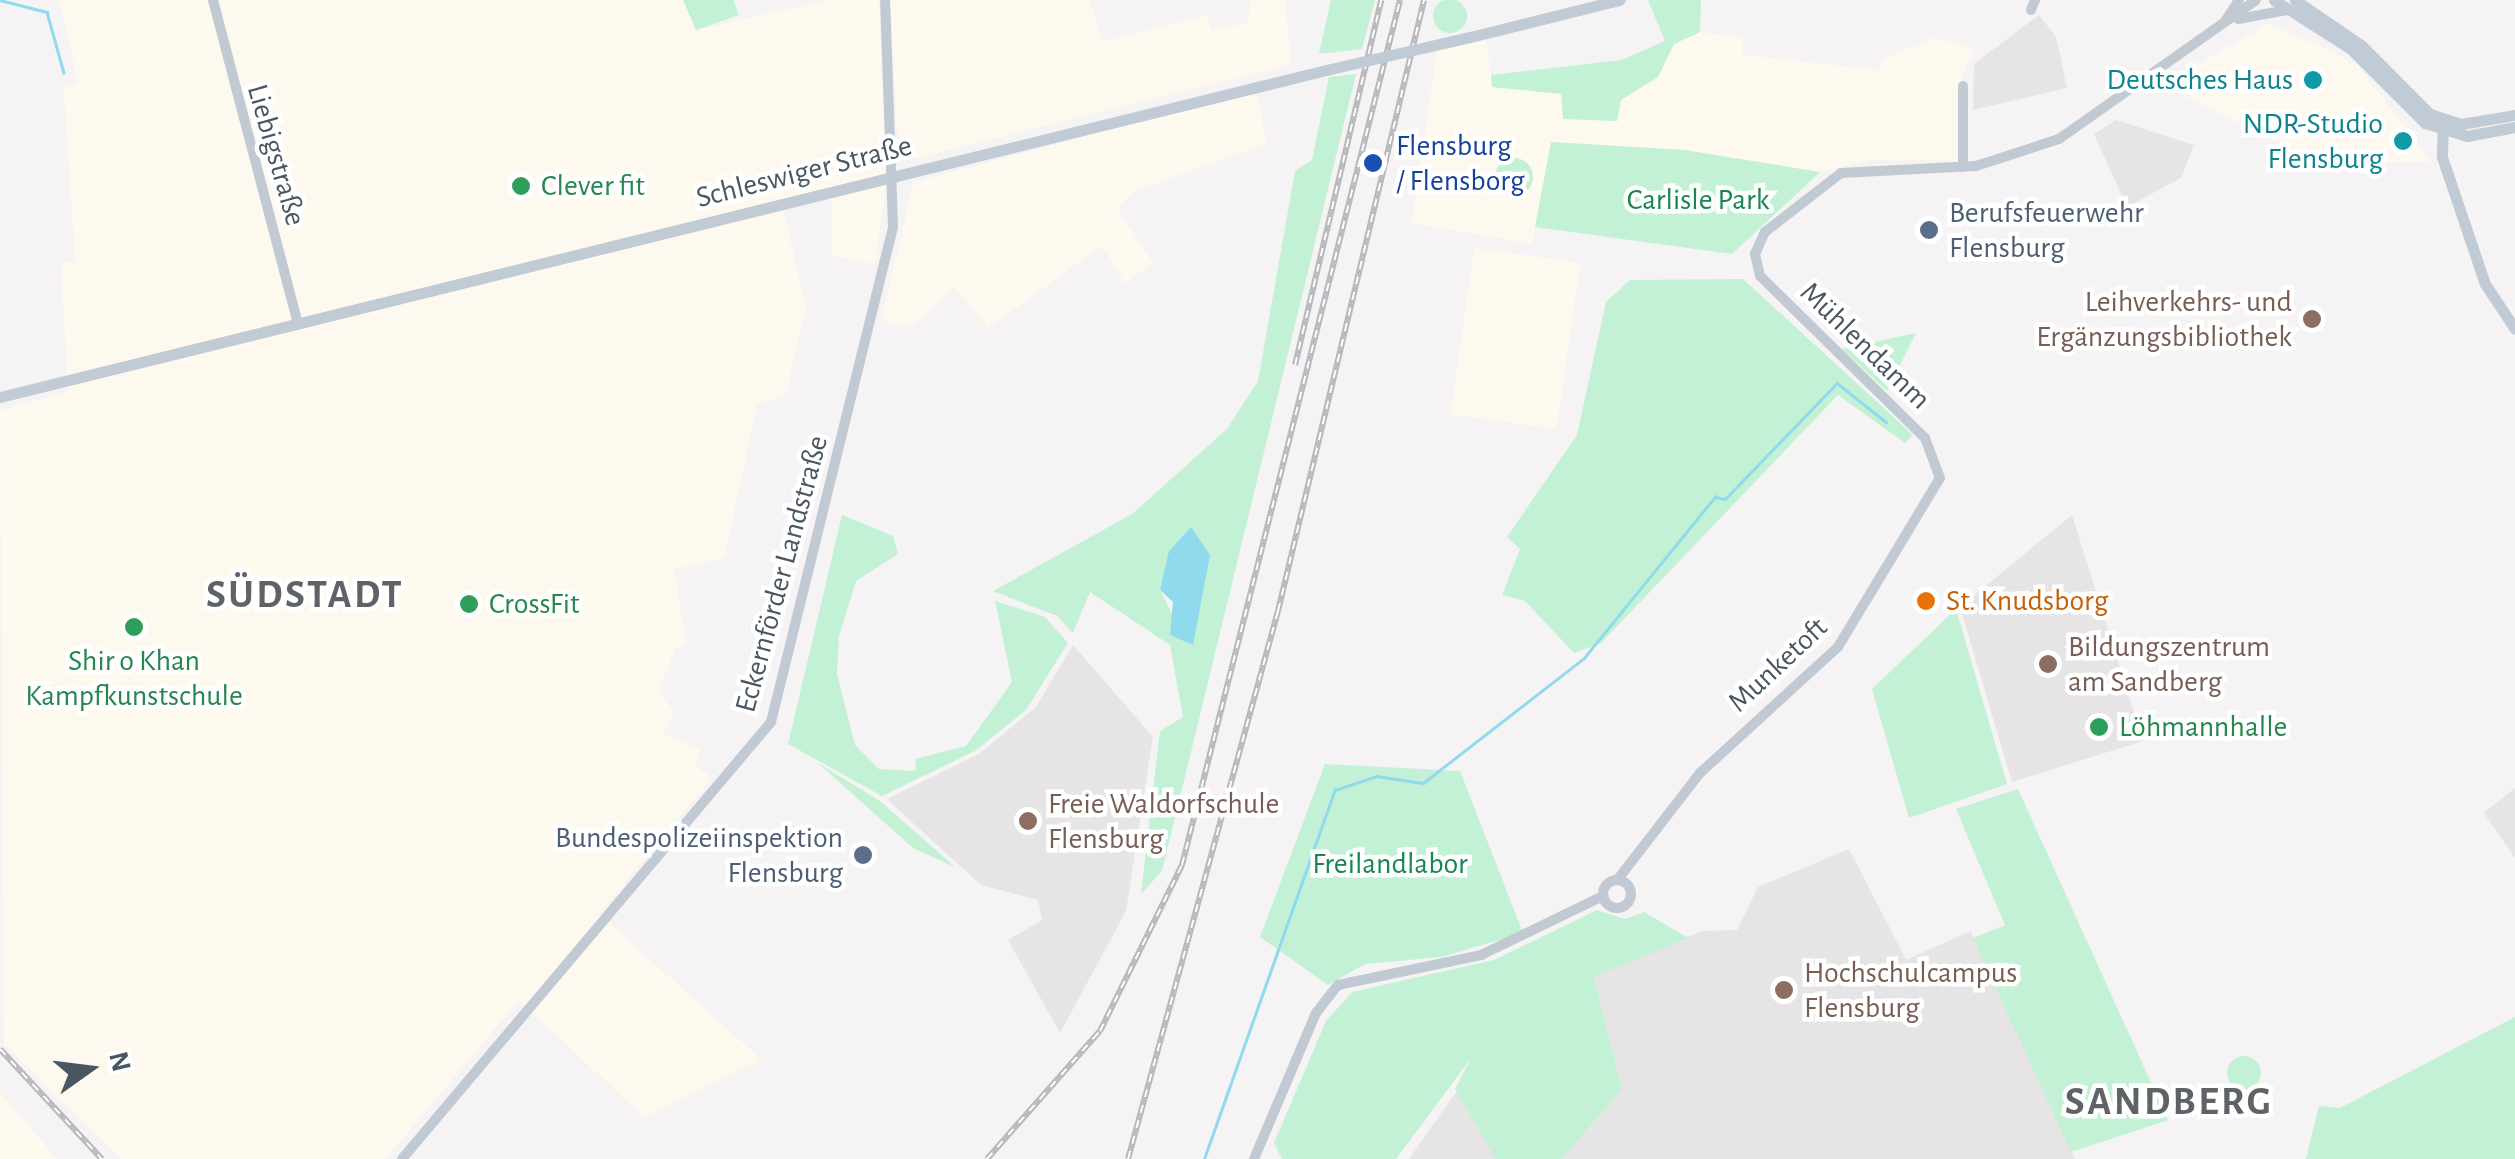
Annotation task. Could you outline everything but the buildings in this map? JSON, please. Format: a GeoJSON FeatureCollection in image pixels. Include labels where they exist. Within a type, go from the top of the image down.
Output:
{"type":"FeatureCollection","features":[{"type":"Feature","properties":{"kind":"main road","name":"Schleswiger Straße"},"geometry":{"type":"LineString","coordinates":[[0,397],[896,174],[1620,0]]}},
{"type":"Feature","properties":{"kind":"main road"},"geometry":{"type":"LineString","coordinates":[[2274,0],[2291,5],[2361,44],[2446,128],[2515,127]]}},
{"type":"Feature","properties":{"kind":"main road"},"geometry":{"type":"LineString","coordinates":[[2446,128],[2515,115]]}},
{"type":"Feature","properties":{"kind":"main road"},"geometry":{"type":"LineString","coordinates":[[2446,128],[2442,157],[2484,284],[2515,329]]}},
{"type":"Feature","properties":{"kind":"street","name":"Liebigstraße"},"geometry":{"type":"LineString","coordinates":[[213,0],[298,322]]}},
{"type":"Feature","properties":{"kind":"street","name":"Eckernförder Landstraße"},"geometry":{"type":"LineString","coordinates":[[402,1159],[771,722],[887,261],[896,174],[884,0]]}},
{"type":"Feature","properties":{"kind":"street"},"geometry":{"type":"LineString","coordinates":[[1963,86],[1963,168],[2069,134],[2256,0]]}},
{"type":"Feature","properties":{"kind":"street"},"geometry":{"type":"LineString","coordinates":[[2223,25],[2236,2]]}},
{"type":"Feature","properties":{"kind":"street"},"geometry":{"type":"LineString","coordinates":[[2223,25],[2291,5]]}},
{"type":"Feature","properties":{"kind":"street","name":"Mühlendamm"},"geometry":{"type":"LineString","coordinates":[[1941,466],[1925,438],[1770,289],[1755,262],[1765,232],[1841,172],[1963,168]]}},
{"type":"Feature","properties":{"kind":"street","name":"Munketoft"},"geometry":{"type":"LineString","coordinates":[[1254,1159],[1316,1013],[1338,986],[1480,955],[1603,896],[1700,773],[1838,648],[1872,602],[1941,466]]}},
{"type":"Feature","properties":{"kind":"street","name":"Munketoft"},"geometry":{"type":"LineString","coordinates":[[1603,896],[1614,908],[1628,903],[1631,889],[1618,879]]}},
{"type":"Feature","properties":{"kind":"shaded area"},"geometry":{"type":"Polygon","coordinates":[[[60,0],[683,0],[696,30],[827,0],[879,0],[886,186],[875,264],[832,256],[832,199],[783,210],[806,306],[786,394],[757,405],[724,558],[674,569],[686,646],[676,647],[658,692],[674,711],[663,733],[700,749],[695,765],[712,778],[599,914],[762,1060],[644,1117],[519,1000],[385,1159],[121,1159],[4,1044],[0,410],[68,392],[61,262],[75,262],[64,88],[78,84],[60,0]]]}},
{"type":"Feature","properties":{"kind":"shaded area"},"geometry":{"type":"Polygon","coordinates":[[[890,0],[1090,0],[1101,42],[1207,15],[1211,30],[1247,23],[1251,0],[1285,0],[1291,65],[916,158],[897,132],[890,0]]]}},
{"type":"Feature","properties":{"kind":"shaded area"},"geometry":{"type":"Polygon","coordinates":[[[2039,15],[2056,37],[2067,88],[1973,110],[1974,64],[2039,15]]]}},
{"type":"Feature","properties":{"kind":"shaded area"},"geometry":{"type":"Polygon","coordinates":[[[2270,23],[2357,64],[2431,162],[2345,163],[2298,151],[2162,85],[2270,23]]]}},
{"type":"Feature","properties":{"kind":"shaded area"},"geometry":{"type":"Polygon","coordinates":[[[1700,32],[1743,38],[1743,55],[1879,70],[1882,59],[1934,38],[1973,47],[1959,86],[1960,161],[1871,160],[1820,172],[1685,150],[1551,142],[1532,244],[1412,223],[1437,51],[1486,40],[1493,87],[1561,94],[1564,119],[1617,121],[1621,100],[1658,77],[1674,44],[1700,32]]]}},
{"type":"Feature","properties":{"kind":"shaded area"},"geometry":{"type":"Polygon","coordinates":[[[1256,91],[1267,143],[1133,192],[1117,208],[1153,263],[1125,283],[1102,246],[988,328],[954,286],[916,324],[888,325],[883,313],[914,182],[1256,91]]]}},
{"type":"Feature","properties":{"kind":"shaded area"},"geometry":{"type":"Polygon","coordinates":[[[2116,120],[2194,145],[2181,178],[2127,207],[2094,134],[2116,120]]]}},
{"type":"Feature","properties":{"kind":"shaded area"},"geometry":{"type":"Polygon","coordinates":[[[1474,248],[1580,263],[1557,429],[1451,414],[1474,248]]]}},
{"type":"Feature","properties":{"kind":"shaded area","name":"Bildungszentrum am Sandberg"},"geometry":{"type":"Polygon","coordinates":[[[2072,515],[2143,741],[2012,782],[1960,607],[2072,515]]]}},
{"type":"Feature","properties":{"kind":"shaded area","name":"Freie Waldorfschule Flensburg"},"geometry":{"type":"Polygon","coordinates":[[[1073,645],[1153,737],[1126,911],[1060,1033],[1008,940],[1042,920],[1038,900],[981,885],[887,799],[979,754],[1036,707],[1073,645]]]}},
{"type":"Feature","properties":{"kind":"shaded area"},"geometry":{"type":"Polygon","coordinates":[[[2515,788],[2515,858],[2484,813],[2515,788]]]}},
{"type":"Feature","properties":{"kind":"shaded area","name":"Hochschulcampus Flensburg"},"geometry":{"type":"Polygon","coordinates":[[[1849,849],[1906,960],[1971,931],[2075,1159],[1409,1159],[1518,1004],[1703,931],[1737,930],[1758,887],[1849,849]]]}},
{"type":"Feature","properties":{"kind":"shaded area"},"geometry":{"type":"Polygon","coordinates":[[[0,1092],[51,1152],[59,1159],[0,1159],[0,1092]]]}},
{"type":"Feature","properties":{"kind":"green space"},"geometry":{"type":"Polygon","coordinates":[[[1450,-1],[1462,4],[1467,16],[1462,28],[1450,33],[1438,28],[1433,16],[1438,4],[1450,-1]]]}},
{"type":"Feature","properties":{"kind":"green space"},"geometry":{"type":"Polygon","coordinates":[[[683,0],[733,0],[739,15],[696,30],[683,0]]]}},
{"type":"Feature","properties":{"kind":"green space"},"geometry":{"type":"Polygon","coordinates":[[[1331,0],[1375,0],[1362,49],[1319,54],[1331,0]]]}},
{"type":"Feature","properties":{"kind":"green space"},"geometry":{"type":"Polygon","coordinates":[[[1648,0],[1701,0],[1700,32],[1674,44],[1658,77],[1621,100],[1617,121],[1563,119],[1561,94],[1492,87],[1491,75],[1622,60],[1665,41],[1648,0]]]}},
{"type":"Feature","properties":{"kind":"green space"},"geometry":{"type":"Polygon","coordinates":[[[1356,74],[1162,871],[1141,894],[1160,731],[1183,717],[1170,645],[1090,592],[1073,633],[1057,616],[993,591],[1132,514],[1227,429],[1258,381],[1295,171],[1312,160],[1329,77],[1356,74]],[[1170,564],[1160,590],[1185,639],[1205,581],[1170,564]]]}},
{"type":"Feature","properties":{"kind":"green space","name":"Carlisle Park"},"geometry":{"type":"Polygon","coordinates":[[[1551,142],[1685,150],[1820,172],[1732,254],[1535,227],[1551,142]]]}},
{"type":"Feature","properties":{"kind":"green space"},"geometry":{"type":"Polygon","coordinates":[[[1514,158],[1527,164],[1533,177],[1527,190],[1514,196],[1501,190],[1495,177],[1501,164],[1514,158]]]}},
{"type":"Feature","properties":{"kind":"green space"},"geometry":{"type":"Polygon","coordinates":[[[1743,279],[1913,435],[1905,443],[1838,395],[1601,643],[1574,653],[1525,601],[1502,595],[1520,549],[1507,537],[1577,435],[1606,302],[1630,280],[1743,279]]]}},
{"type":"Feature","properties":{"kind":"green space"},"geometry":{"type":"Polygon","coordinates":[[[1916,333],[1887,391],[1842,349],[1916,333]]]}},
{"type":"Feature","properties":{"kind":"green space"},"geometry":{"type":"Polygon","coordinates":[[[842,515],[893,536],[898,554],[856,581],[839,636],[837,674],[855,745],[879,769],[916,771],[915,759],[966,746],[1012,682],[995,601],[1045,617],[1068,643],[1026,710],[975,751],[882,796],[788,744],[842,515]]]}},
{"type":"Feature","properties":{"kind":"green space"},"geometry":{"type":"Polygon","coordinates":[[[1956,609],[2007,784],[1909,818],[1872,689],[1956,609]]]}},
{"type":"Feature","properties":{"kind":"green space"},"geometry":{"type":"Polygon","coordinates":[[[818,763],[880,801],[955,867],[913,848],[818,763]]]}},
{"type":"Feature","properties":{"kind":"green space","name":"Freilandlabor"},"geometry":{"type":"Polygon","coordinates":[[[1325,764],[1460,771],[1523,933],[1441,957],[1365,964],[1328,985],[1260,937],[1325,764]]]}},
{"type":"Feature","properties":{"kind":"green space"},"geometry":{"type":"Polygon","coordinates":[[[2018,789],[2168,1120],[2071,1152],[1973,938],[2005,925],[1956,809],[2018,789]]]}},
{"type":"Feature","properties":{"kind":"green space"},"geometry":{"type":"Polygon","coordinates":[[[1597,910],[1625,919],[1644,912],[1688,938],[1594,977],[1622,1089],[1561,1159],[1496,1159],[1455,1089],[1471,1058],[1396,1159],[1282,1159],[1274,1143],[1326,1021],[1352,992],[1494,960],[1597,910]]]}},
{"type":"Feature","properties":{"kind":"green space"},"geometry":{"type":"Polygon","coordinates":[[[2515,1017],[2515,1159],[2306,1159],[2319,1106],[2340,1108],[2515,1017]]]}},
{"type":"Feature","properties":{"kind":"green space"},"geometry":{"type":"Polygon","coordinates":[[[2244,1056],[2256,1061],[2261,1073],[2256,1085],[2244,1090],[2232,1085],[2227,1073],[2232,1061],[2244,1056]]]}},
{"type":"Feature","properties":{"kind":"water"},"geometry":{"type":"Polygon","coordinates":[[[1191,527],[1210,555],[1193,645],[1170,635],[1173,602],[1160,590],[1169,551],[1191,527]]]}},
{"type":"Feature","properties":{"kind":"waterway"},"geometry":{"type":"LineString","coordinates":[[0,0],[47,12],[64,73]]}},
{"type":"Feature","properties":{"kind":"waterway"},"geometry":{"type":"LineString","coordinates":[[1204,1159],[1335,790],[1377,776],[1423,783],[1584,658],[1715,497],[1725,499],[1837,383],[1886,422]]}},
{"type":"Feature","properties":{"kind":"railway"},"geometry":{"type":"LineString","coordinates":[[1295,365],[1381,0]]}},
{"type":"Feature","properties":{"kind":"railway"},"geometry":{"type":"LineString","coordinates":[[987,1159],[1100,1031],[1182,865],[1400,0]]}},
{"type":"Feature","properties":{"kind":"railway"},"geometry":{"type":"LineString","coordinates":[[1128,1159],[1278,611],[1424,0]]}},
{"type":"Feature","properties":{"kind":"railway"},"geometry":{"type":"LineString","coordinates":[[0,1049],[102,1159]]}},
{"type":"Feature","properties":{"kind":"place","name":"Deutsches Haus"},"geometry":{"type":"Point","coordinates":[2313,80]}},
{"type":"Feature","properties":{"kind":"place","name":"NDR-Studio Flensburg"},"geometry":{"type":"Point","coordinates":[2403,141]}},
{"type":"Feature","properties":{"kind":"place","name":"Flensburg / Flensborg"},"geometry":{"type":"Point","coordinates":[1373,163]}},
{"type":"Feature","properties":{"kind":"place","name":"Clever fit"},"geometry":{"type":"Point","coordinates":[521,186]}},
{"type":"Feature","properties":{"kind":"place","name":"Berufsfeuerwehr Flensburg"},"geometry":{"type":"Point","coordinates":[1929,230]}},
{"type":"Feature","properties":{"kind":"place","name":"Leihverkehrs- und Ergänzungsbibliothek"},"geometry":{"type":"Point","coordinates":[2312,319]}},
{"type":"Feature","properties":{"kind":"place","name":"St. Knudsborg"},"geometry":{"type":"Point","coordinates":[1926,601]}},
{"type":"Feature","properties":{"kind":"place","name":"CrossFit"},"geometry":{"type":"Point","coordinates":[469,604]}},
{"type":"Feature","properties":{"kind":"place","name":"Shir o Khan Kampfkunstschule"},"geometry":{"type":"Point","coordinates":[134,627]}},
{"type":"Feature","properties":{"kind":"place","name":"Bildungszentrum am Sandberg"},"geometry":{"type":"Point","coordinates":[2048,664]}},
{"type":"Feature","properties":{"kind":"place","name":"Löhmannhalle"},"geometry":{"type":"Point","coordinates":[2099,727]}},
{"type":"Feature","properties":{"kind":"place","name":"Freie Waldorfschule Flensburg"},"geometry":{"type":"Point","coordinates":[1028,821]}},
{"type":"Feature","properties":{"kind":"place","name":"Bundespolizeiinspektion Flensburg"},"geometry":{"type":"Point","coordinates":[863,855]}},
{"type":"Feature","properties":{"kind":"place","name":"Hochschulcampus Flensburg"},"geometry":{"type":"Point","coordinates":[1784,990]}},
{"type":"Feature","properties":{"kind":"district","name":"SÜDSTADT"},"geometry":{"type":"Point","coordinates":[305,595]}},
{"type":"Feature","properties":{"kind":"district","name":"SANDBERG"},"geometry":{"type":"Point","coordinates":[2169,1102]}}]}
